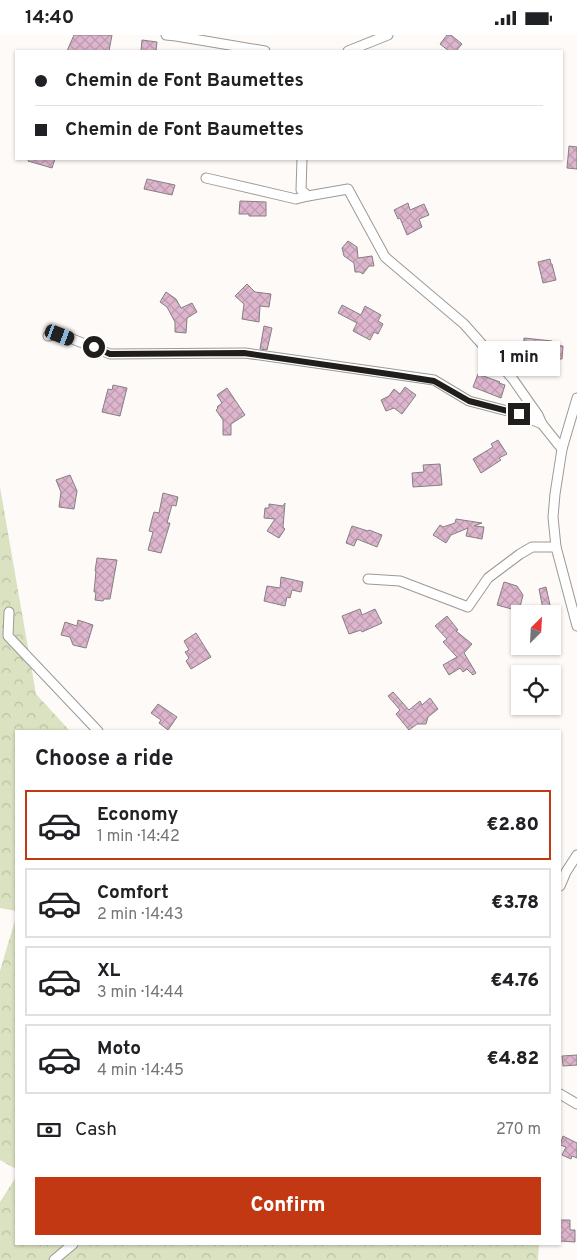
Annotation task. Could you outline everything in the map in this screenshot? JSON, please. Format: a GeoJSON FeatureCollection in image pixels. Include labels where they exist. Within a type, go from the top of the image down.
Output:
{"type":"FeatureCollection","features":[{"type":"Feature","properties":{"kind":"street"},"geometry":{"type":"LineString","coordinates":[[166,35],[176,35],[259,50]]}},
{"type":"Feature","properties":{"kind":"street"},"geometry":{"type":"LineString","coordinates":[[350,50],[388,35]]}},
{"type":"Feature","properties":{"kind":"street"},"geometry":{"type":"LineString","coordinates":[[302,160],[305,193]]}},
{"type":"Feature","properties":{"kind":"street"},"geometry":{"type":"LineString","coordinates":[[305,193],[306,160]]}},
{"type":"Feature","properties":{"kind":"street"},"geometry":{"type":"LineString","coordinates":[[206,179],[296,199],[305,193],[348,189],[385,257],[464,324],[512,378],[538,415],[542,424],[562,449]]}},
{"type":"Feature","properties":{"kind":"street"},"geometry":{"type":"LineString","coordinates":[[48,336],[60,335],[110,354],[244,353],[434,381],[469,401],[519,414],[542,424]]}},
{"type":"Feature","properties":{"kind":"street"},"geometry":{"type":"LineString","coordinates":[[577,398],[562,449],[554,494],[553,517],[556,547],[577,626]]}},
{"type":"Feature","properties":{"kind":"street"},"geometry":{"type":"LineString","coordinates":[[368,579],[400,581],[468,607],[488,578],[520,554],[532,547],[556,547]]}},
{"type":"Feature","properties":{"kind":"street"},"geometry":{"type":"LineString","coordinates":[[9,612],[8,636],[97,730]]}},
{"type":"Feature","properties":{"kind":"street"},"geometry":{"type":"LineString","coordinates":[[561,884],[577,855]]}},
{"type":"Feature","properties":{"kind":"street"},"geometry":{"type":"LineString","coordinates":[[561,1095],[577,1104]]}},
{"type":"Feature","properties":{"kind":"street"},"geometry":{"type":"LineString","coordinates":[[54,1260],[72,1245]]}},
{"type":"Feature","properties":{"kind":"green space"},"geometry":{"type":"Polygon","coordinates":[[[0,487],[36,694],[69,730],[15,730],[15,911],[0,908],[0,487]]]}},
{"type":"Feature","properties":{"kind":"green space"},"geometry":{"type":"Polygon","coordinates":[[[15,920],[15,1168],[0,1160],[0,971],[15,920]]]}},
{"type":"Feature","properties":{"kind":"green space"},"geometry":{"type":"Polygon","coordinates":[[[15,1179],[15,1245],[539,1245],[538,1260],[0,1260],[0,1202],[15,1179]]]}},
{"type":"Feature","properties":{"kind":"building"},"geometry":{"type":"Polygon","coordinates":[[[74,35],[112,35],[109,50],[67,50],[74,35]]]}},
{"type":"Feature","properties":{"kind":"building"},"geometry":{"type":"Polygon","coordinates":[[[447,35],[451,35],[462,44],[457,50],[448,50],[440,44],[447,35]]]}},
{"type":"Feature","properties":{"kind":"building"},"geometry":{"type":"Polygon","coordinates":[[[142,40],[157,42],[156,50],[141,50],[142,40]]]}},
{"type":"Feature","properties":{"kind":"building"},"geometry":{"type":"Polygon","coordinates":[[[569,146],[577,147],[577,169],[567,168],[569,146]]]}},
{"type":"Feature","properties":{"kind":"building"},"geometry":{"type":"Polygon","coordinates":[[[28,160],[55,160],[52,168],[28,160]]]}},
{"type":"Feature","properties":{"kind":"building"},"geometry":{"type":"Polygon","coordinates":[[[147,179],[175,185],[172,195],[144,189],[147,179]]]}},
{"type":"Feature","properties":{"kind":"building"},"geometry":{"type":"Polygon","coordinates":[[[240,201],[266,202],[266,216],[239,214],[240,201]]]}},
{"type":"Feature","properties":{"kind":"building"},"geometry":{"type":"Polygon","coordinates":[[[408,203],[410,210],[424,204],[429,215],[419,219],[422,227],[407,235],[400,218],[398,219],[394,210],[408,203]]]}},
{"type":"Feature","properties":{"kind":"building"},"geometry":{"type":"Polygon","coordinates":[[[348,241],[357,247],[358,258],[372,256],[374,266],[369,266],[363,274],[355,272],[354,263],[344,256],[342,248],[348,241]]]}},
{"type":"Feature","properties":{"kind":"building"},"geometry":{"type":"Polygon","coordinates":[[[550,259],[556,280],[543,283],[538,262],[550,259]]]}},
{"type":"Feature","properties":{"kind":"building"},"geometry":{"type":"Polygon","coordinates":[[[247,284],[255,292],[271,294],[269,307],[260,306],[259,322],[242,319],[244,304],[235,296],[247,284]]]}},
{"type":"Feature","properties":{"kind":"building"},"geometry":{"type":"Polygon","coordinates":[[[166,292],[176,299],[181,308],[192,303],[197,312],[187,318],[186,333],[175,332],[175,322],[167,307],[160,302],[166,292]]]}},
{"type":"Feature","properties":{"kind":"building"},"geometry":{"type":"Polygon","coordinates":[[[342,305],[361,315],[365,306],[381,315],[378,321],[383,324],[378,334],[374,332],[370,340],[353,331],[357,323],[338,313],[342,305]]]}},
{"type":"Feature","properties":{"kind":"building"},"geometry":{"type":"Polygon","coordinates":[[[264,326],[272,328],[267,350],[260,349],[264,326]]]}},
{"type":"Feature","properties":{"kind":"building"},"geometry":{"type":"Polygon","coordinates":[[[524,338],[552,341],[552,345],[563,346],[562,359],[551,359],[551,363],[533,362],[533,357],[523,356],[524,338]]]}},
{"type":"Feature","properties":{"kind":"building"},"geometry":{"type":"Polygon","coordinates":[[[478,374],[505,385],[501,398],[473,387],[478,374]]]}},
{"type":"Feature","properties":{"kind":"building"},"geometry":{"type":"Polygon","coordinates":[[[113,385],[127,388],[120,416],[102,412],[108,389],[112,390],[113,385]]]}},
{"type":"Feature","properties":{"kind":"building"},"geometry":{"type":"Polygon","coordinates":[[[405,387],[416,395],[402,414],[394,408],[386,411],[381,400],[389,396],[394,389],[400,394],[405,387]]]}},
{"type":"Feature","properties":{"kind":"building"},"geometry":{"type":"Polygon","coordinates":[[[227,388],[245,415],[231,424],[231,435],[223,435],[223,420],[216,410],[222,403],[217,395],[227,388]]]}},
{"type":"Feature","properties":{"kind":"building"},"geometry":{"type":"Polygon","coordinates":[[[498,440],[507,454],[481,473],[473,459],[493,447],[491,444],[498,440]]]}},
{"type":"Feature","properties":{"kind":"building"},"geometry":{"type":"Polygon","coordinates":[[[440,464],[442,485],[413,487],[412,473],[424,472],[423,465],[440,464]]]}},
{"type":"Feature","properties":{"kind":"building"},"geometry":{"type":"Polygon","coordinates":[[[70,475],[77,491],[74,509],[59,507],[61,492],[56,480],[70,475]]]}},
{"type":"Feature","properties":{"kind":"building"},"geometry":{"type":"Polygon","coordinates":[[[163,493],[178,497],[176,506],[172,505],[167,523],[170,523],[161,553],[148,550],[153,532],[149,531],[152,519],[154,512],[159,513],[163,493]]]}},
{"type":"Feature","properties":{"kind":"building"},"geometry":{"type":"Polygon","coordinates":[[[285,503],[283,527],[285,529],[279,538],[267,531],[275,519],[264,518],[265,508],[269,508],[269,504],[283,506],[285,503]]]}},
{"type":"Feature","properties":{"kind":"building"},"geometry":{"type":"Polygon","coordinates":[[[456,519],[482,523],[474,526],[484,527],[482,539],[466,536],[468,528],[451,535],[446,543],[433,535],[440,525],[443,527],[455,523],[456,519]]]}},
{"type":"Feature","properties":{"kind":"building"},"geometry":{"type":"Polygon","coordinates":[[[352,526],[382,535],[377,547],[357,539],[354,546],[346,543],[352,526]]]}},
{"type":"Feature","properties":{"kind":"building"},"geometry":{"type":"Polygon","coordinates":[[[97,558],[117,560],[110,599],[104,599],[103,601],[95,600],[97,558]]]}},
{"type":"Feature","properties":{"kind":"building"},"geometry":{"type":"Polygon","coordinates":[[[281,577],[303,582],[301,592],[292,590],[290,598],[287,597],[285,606],[264,601],[267,586],[280,588],[281,577]]]}},
{"type":"Feature","properties":{"kind":"building"},"geometry":{"type":"Polygon","coordinates":[[[504,582],[517,586],[523,595],[520,605],[511,605],[511,609],[497,605],[504,582]]]}},
{"type":"Feature","properties":{"kind":"building"},"geometry":{"type":"Polygon","coordinates":[[[546,587],[550,605],[542,605],[539,589],[546,587]]]}},
{"type":"Feature","properties":{"kind":"building"},"geometry":{"type":"Polygon","coordinates":[[[360,609],[362,615],[375,609],[382,623],[362,632],[361,630],[349,634],[342,616],[360,609]]]}},
{"type":"Feature","properties":{"kind":"building"},"geometry":{"type":"Polygon","coordinates":[[[447,616],[458,630],[456,631],[472,644],[464,653],[476,673],[473,675],[467,669],[463,672],[460,668],[449,675],[443,665],[457,657],[443,642],[447,639],[435,626],[447,616]]]}},
{"type":"Feature","properties":{"kind":"building"},"geometry":{"type":"Polygon","coordinates":[[[78,620],[93,625],[86,648],[73,645],[70,637],[61,635],[65,622],[77,626],[78,620]]]}},
{"type":"Feature","properties":{"kind":"building"},"geometry":{"type":"Polygon","coordinates":[[[196,633],[211,657],[191,669],[186,661],[189,658],[185,652],[189,650],[184,641],[196,633]]]}},
{"type":"Feature","properties":{"kind":"building"},"geometry":{"type":"Polygon","coordinates":[[[393,692],[409,710],[420,701],[422,705],[430,698],[438,709],[428,717],[426,724],[417,724],[409,730],[396,714],[400,710],[388,696],[393,692]]]}},
{"type":"Feature","properties":{"kind":"building"},"geometry":{"type":"Polygon","coordinates":[[[158,704],[177,717],[168,730],[159,723],[161,720],[151,713],[158,704]]]}},
{"type":"Feature","properties":{"kind":"building"},"geometry":{"type":"Polygon","coordinates":[[[577,1055],[577,1065],[563,1066],[562,1056],[577,1055]]]}},
{"type":"Feature","properties":{"kind":"building"},"geometry":{"type":"Polygon","coordinates":[[[563,1136],[577,1143],[577,1158],[572,1156],[571,1159],[562,1155],[566,1147],[561,1145],[563,1136]]]}},
{"type":"Feature","properties":{"kind":"building"},"geometry":{"type":"Polygon","coordinates":[[[561,1220],[570,1220],[570,1230],[575,1230],[575,1242],[561,1241],[561,1220]]]}},
{"type":"Feature","properties":{"kind":"route"},"geometry":{"type":"LineString","coordinates":[[94,347],[110,354],[244,353],[434,381],[469,401],[519,414]]}}]}
